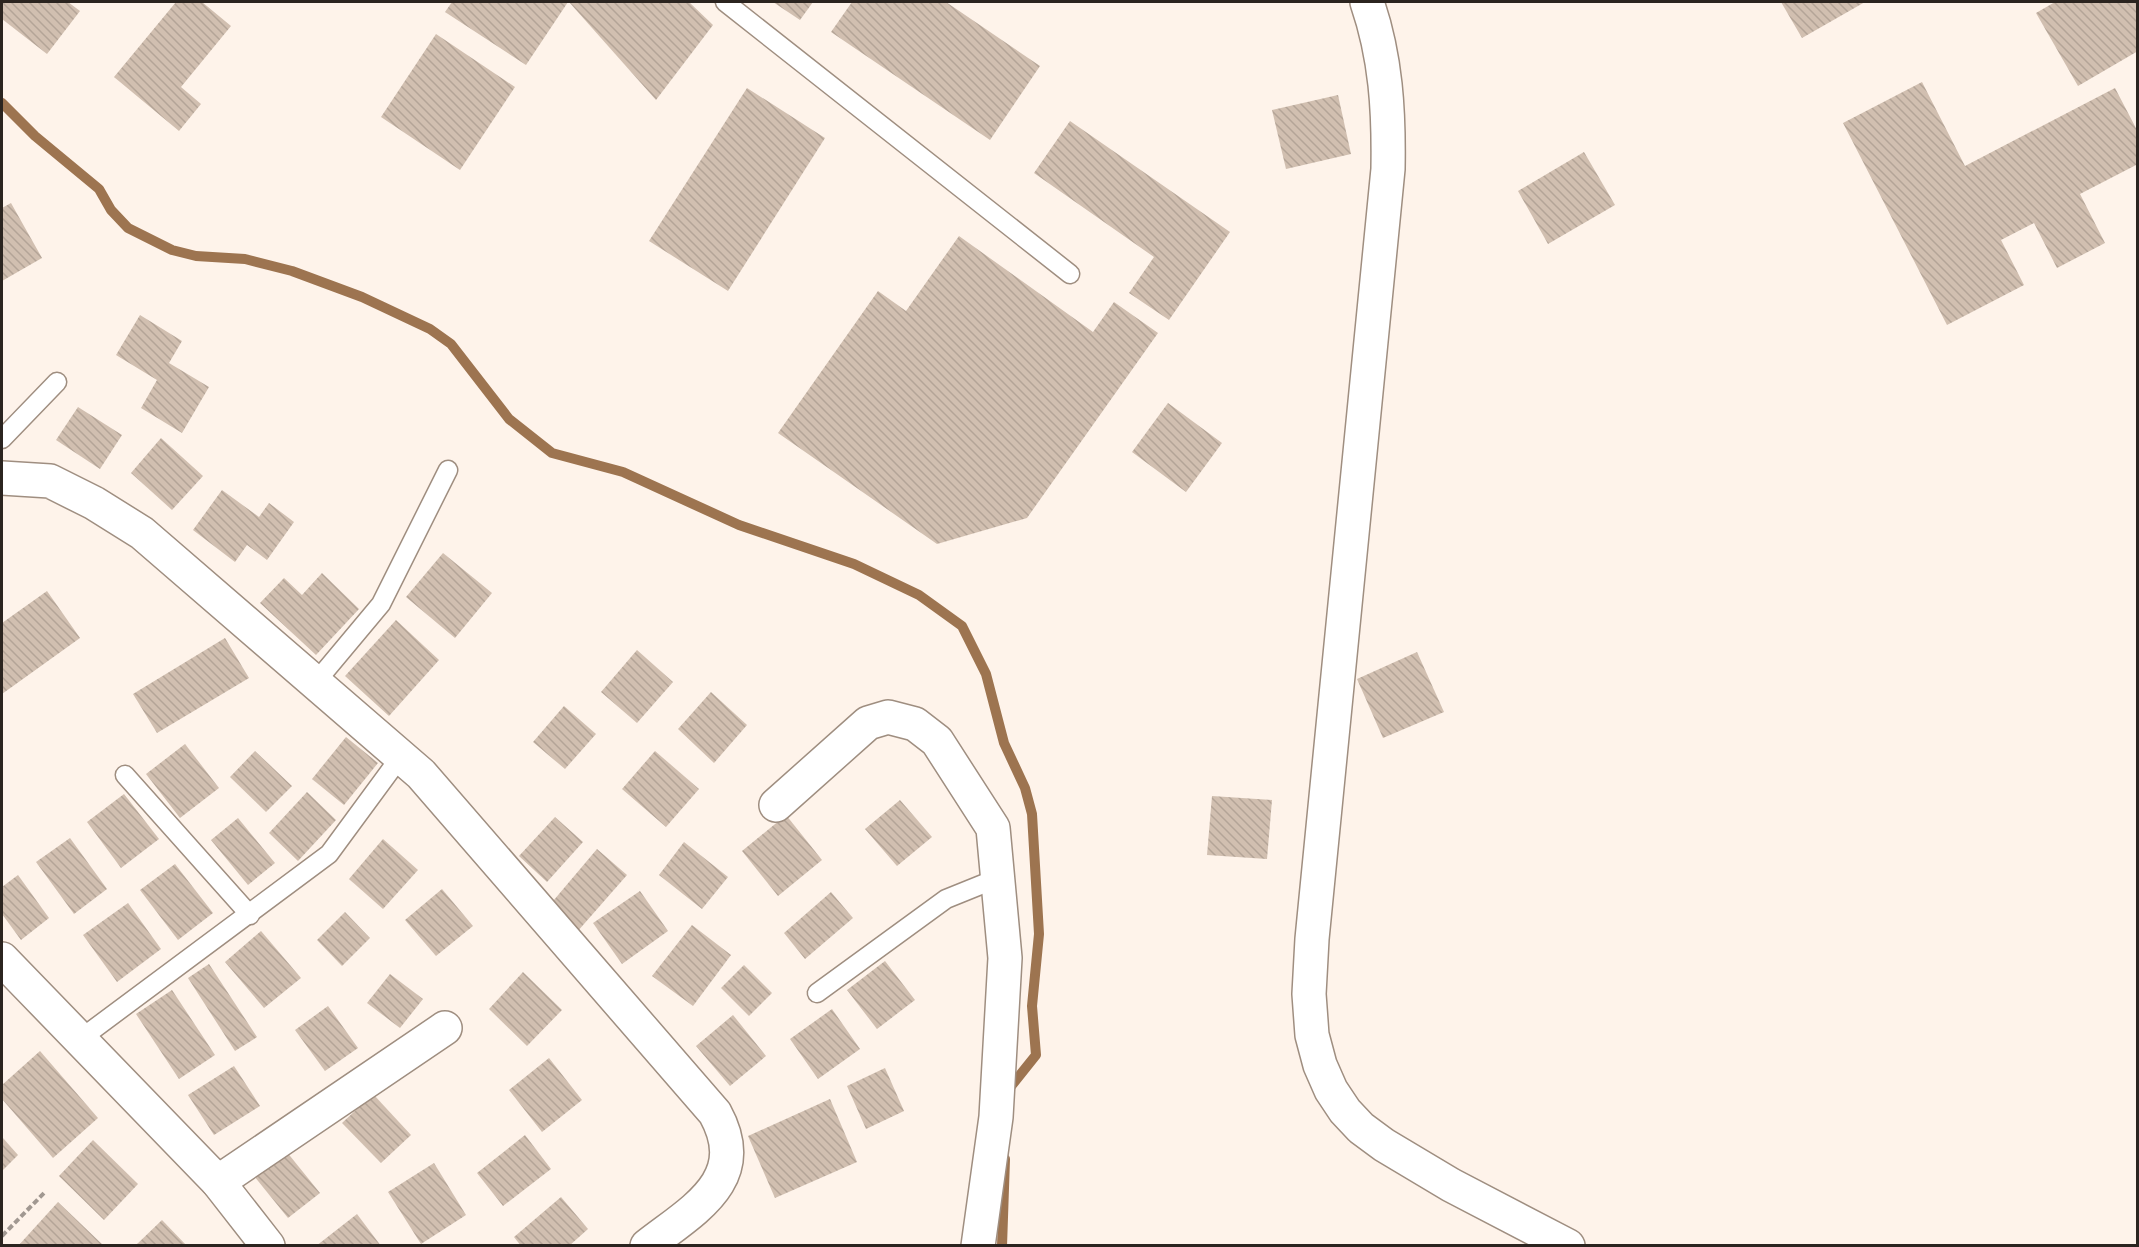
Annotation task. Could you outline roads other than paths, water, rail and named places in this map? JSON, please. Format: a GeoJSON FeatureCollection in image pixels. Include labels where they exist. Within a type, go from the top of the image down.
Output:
{"type":"FeatureCollection","features":[{"type":"Feature","properties":{"kind":"street"},"geometry":{"type":"LineString","coordinates":[[1366,2],[1378,35],[1387,82],[1388,169],[1312,939],[1309,994],[1312,1035],[1330,1090],[1361,1128],[1451,1185],[1568,1245]]}},
{"type":"Feature","properties":{"kind":"street"},"geometry":{"type":"LineString","coordinates":[[2,478],[50,481],[94,502],[142,533],[401,756],[421,774],[716,1113],[725,1130],[728,1147],[726,1167],[719,1184],[704,1202],[647,1245]]}},
{"type":"Feature","properties":{"kind":"street"},"geometry":{"type":"LineString","coordinates":[[776,806],[868,723],[888,717],[915,724],[937,741],[993,828],[1005,958],[996,1117],[978,1245]]}},
{"type":"Feature","properties":{"kind":"street"},"geometry":{"type":"LineString","coordinates":[[5,967],[80,1040],[218,1182],[258,1242]]}},
{"type":"Feature","properties":{"kind":"street"},"geometry":{"type":"LineString","coordinates":[[218,1182],[445,1028]]}},
{"type":"Feature","properties":{"kind":"lane"},"geometry":{"type":"LineString","coordinates":[[725,2],[1070,274]]}},
{"type":"Feature","properties":{"kind":"lane"},"geometry":{"type":"LineString","coordinates":[[2,439],[57,382]]}},
{"type":"Feature","properties":{"kind":"lane"},"geometry":{"type":"LineString","coordinates":[[315,683],[381,604],[448,470]]}},
{"type":"Feature","properties":{"kind":"lane"},"geometry":{"type":"LineString","coordinates":[[80,1040],[329,854],[401,756]]}},
{"type":"Feature","properties":{"kind":"lane"},"geometry":{"type":"LineString","coordinates":[[125,775],[250,915]]}},
{"type":"Feature","properties":{"kind":"lane"},"geometry":{"type":"LineString","coordinates":[[817,993],[946,899],[998,878]]}},
{"type":"Feature","properties":{"kind":"waterway"},"geometry":{"type":"LineString","coordinates":[[2,103],[35,136],[99,189],[111,210],[128,228],[172,250],[196,256],[245,259],[292,271],[362,297],[430,329],[451,344],[509,419],[552,453],[623,472],[739,525],[854,564],[919,595],[962,626],[986,674],[1004,743],[1025,788],[1032,814],[1039,934],[1032,1006],[1036,1055],[1008,1090]]}},
{"type":"Feature","properties":{"kind":"waterway"},"geometry":{"type":"LineString","coordinates":[[1002,1246],[1005,1159]]}}]}
